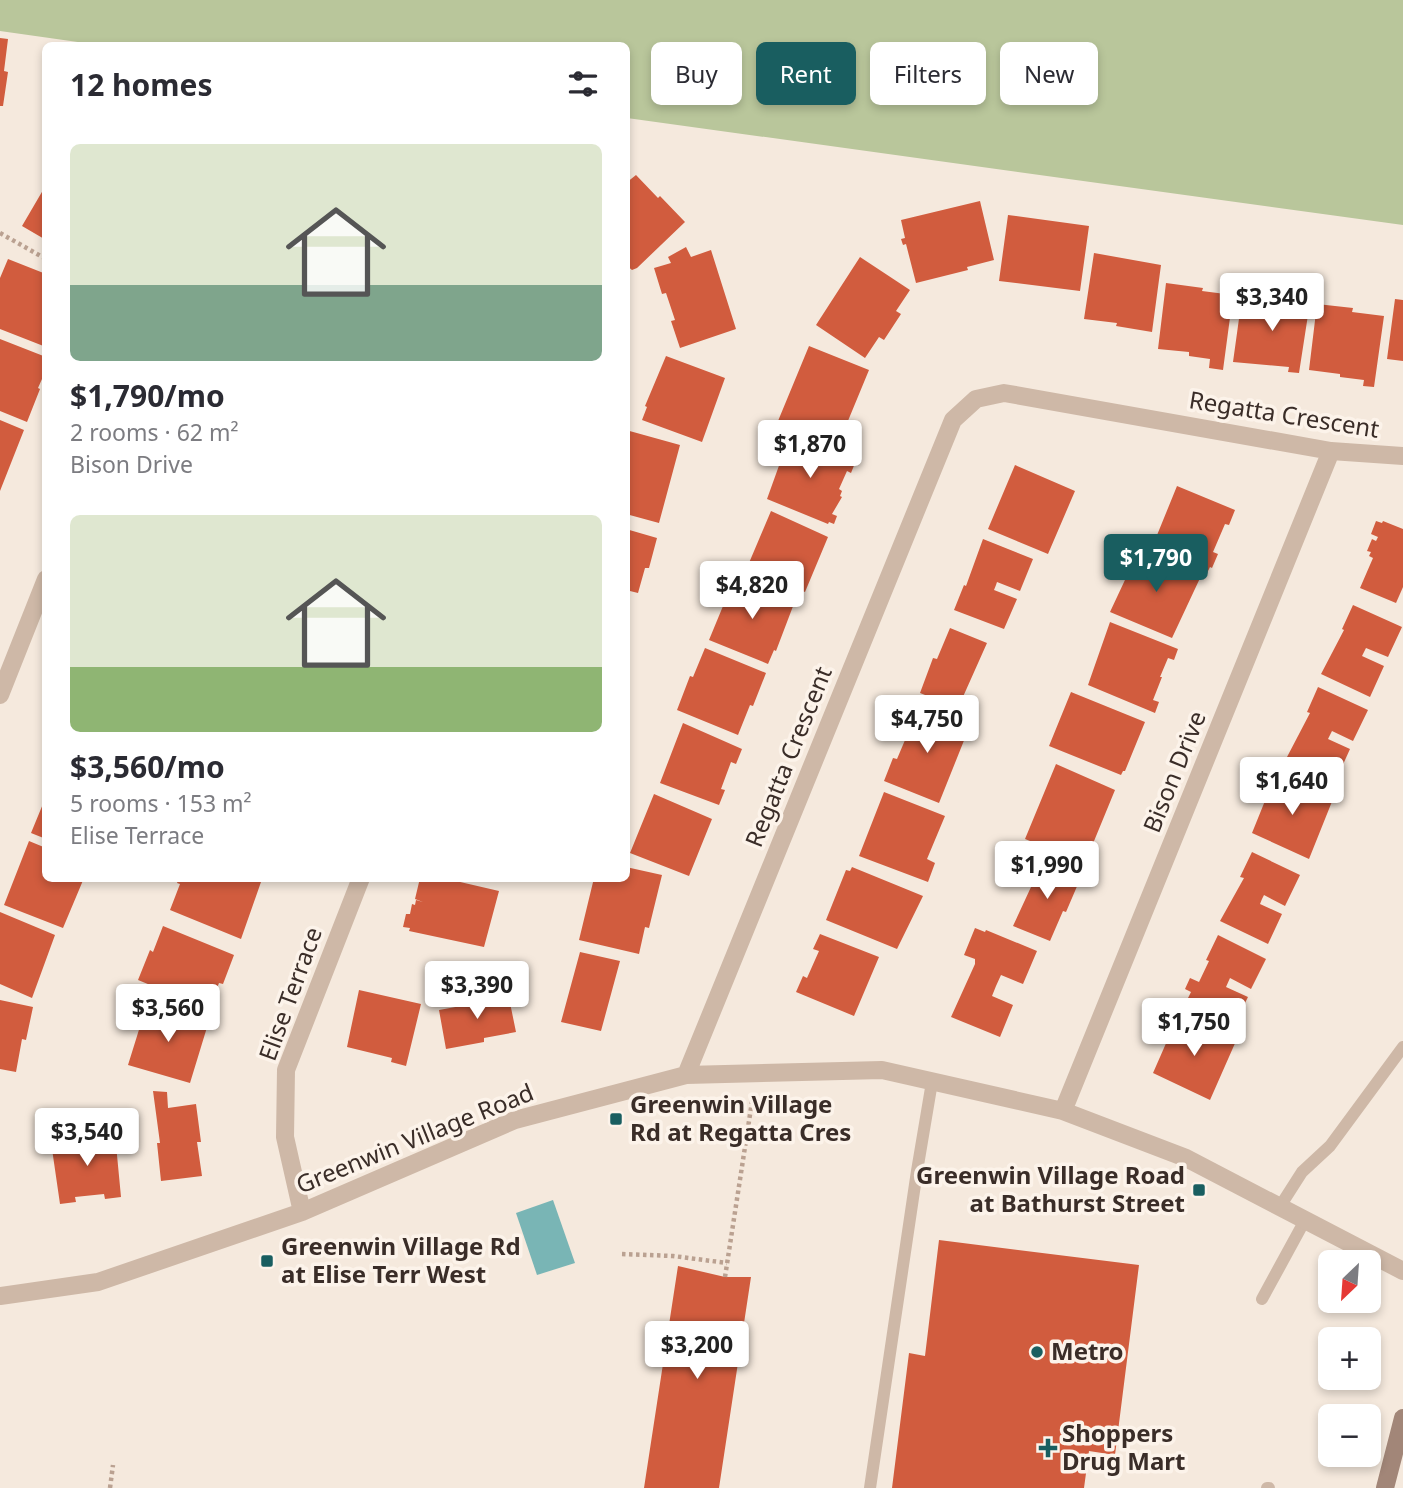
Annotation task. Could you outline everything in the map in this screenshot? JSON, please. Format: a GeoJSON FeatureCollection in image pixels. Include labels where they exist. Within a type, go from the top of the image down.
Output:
{"type":"FeatureCollection","features":[{"type":"Feature","properties":{"kind":"main road"},"geometry":{"type":"LineString","coordinates":[[1385,1488],[1403,1418]]}},
{"type":"Feature","properties":{"kind":"street","name":"Regatta Crescent"},"geometry":{"type":"LineString","coordinates":[[686,1075],[953,420],[976,399],[1004,393],[1331,451],[1403,456]]}},
{"type":"Feature","properties":{"kind":"street","name":"Bison Drive"},"geometry":{"type":"LineString","coordinates":[[1063,1111],[1331,451]]}},
{"type":"Feature","properties":{"kind":"street"},"geometry":{"type":"LineString","coordinates":[[0,695],[42,589]]}},
{"type":"Feature","properties":{"kind":"street","name":"Elise Terrace"},"geometry":{"type":"LineString","coordinates":[[302,1212],[285,1137],[285,1070],[359,882]]}},
{"type":"Feature","properties":{"kind":"street","name":"Greenwin Village Road"},"geometry":{"type":"LineString","coordinates":[[0,1296],[98,1282],[302,1212],[515,1120],[686,1075],[882,1070],[1063,1111],[1186,1157],[1304,1222],[1403,1271]]}},
{"type":"Feature","properties":{"kind":"lane"},"geometry":{"type":"LineString","coordinates":[[1279,1208],[1302,1172],[1330,1146],[1403,1047]]}},
{"type":"Feature","properties":{"kind":"lane"},"geometry":{"type":"LineString","coordinates":[[870,1488],[932,1082]]}},
{"type":"Feature","properties":{"kind":"lane"},"geometry":{"type":"LineString","coordinates":[[1262,1299],[1304,1222]]}},
{"type":"Feature","properties":{"kind":"path"},"geometry":{"type":"LineString","coordinates":[[0,233],[42,257]]}},
{"type":"Feature","properties":{"kind":"path"},"geometry":{"type":"LineString","coordinates":[[725,1277],[757,1075]]}},
{"type":"Feature","properties":{"kind":"path"},"geometry":{"type":"LineString","coordinates":[[622,1254],[673,1256],[727,1263]]}},
{"type":"Feature","properties":{"kind":"path"},"geometry":{"type":"LineString","coordinates":[[110,1488],[113,1465]]}},
{"type":"Feature","properties":{"kind":"green space"},"geometry":{"type":"Polygon","coordinates":[[[0,0],[1403,0],[1403,225],[630,118],[630,42],[78,42],[0,31],[0,0]]]}},
{"type":"Feature","properties":{"kind":"water"},"geometry":{"type":"Polygon","coordinates":[[[553,1200],[575,1263],[537,1275],[516,1213],[553,1200]]]}},
{"type":"Feature","properties":{"kind":"building"},"geometry":{"type":"Polygon","coordinates":[[[0,38],[8,39],[4,71],[8,72],[3,106],[0,106],[0,38]]]}},
{"type":"Feature","properties":{"kind":"building"},"geometry":{"type":"Polygon","coordinates":[[[636,175],[685,222],[632,270],[630,268],[630,180],[636,175]]]}},
{"type":"Feature","properties":{"kind":"building"},"geometry":{"type":"Polygon","coordinates":[[[42,192],[42,238],[22,226],[42,192]]]}},
{"type":"Feature","properties":{"kind":"building"},"geometry":{"type":"Polygon","coordinates":[[[980,201],[994,260],[967,267],[968,270],[916,283],[906,244],[903,245],[901,239],[905,238],[901,220],[980,201]]]}},
{"type":"Feature","properties":{"kind":"building"},"geometry":{"type":"Polygon","coordinates":[[[1008,215],[1089,226],[1080,291],[999,281],[1008,215]]]}},
{"type":"Feature","properties":{"kind":"building"},"geometry":{"type":"Polygon","coordinates":[[[686,247],[691,257],[711,250],[736,329],[680,348],[671,321],[675,320],[666,293],[662,294],[654,268],[671,263],[668,257],[686,247]]]}},
{"type":"Feature","properties":{"kind":"building"},"geometry":{"type":"Polygon","coordinates":[[[1094,253],[1161,265],[1152,332],[1116,326],[1117,323],[1084,319],[1094,253]]]}},
{"type":"Feature","properties":{"kind":"building"},"geometry":{"type":"Polygon","coordinates":[[[860,257],[910,290],[896,311],[901,314],[884,340],[879,337],[865,358],[816,325],[860,257]]]}},
{"type":"Feature","properties":{"kind":"building"},"geometry":{"type":"Polygon","coordinates":[[[8,259],[42,272],[42,345],[0,329],[0,278],[8,259]]]}},
{"type":"Feature","properties":{"kind":"building"},"geometry":{"type":"Polygon","coordinates":[[[1166,283],[1233,295],[1223,370],[1209,368],[1210,359],[1189,356],[1189,352],[1158,349],[1166,283]]]}},
{"type":"Feature","properties":{"kind":"building"},"geometry":{"type":"Polygon","coordinates":[[[1242,297],[1274,301],[1274,297],[1310,302],[1299,373],[1288,372],[1289,367],[1233,362],[1242,297]]]}},
{"type":"Feature","properties":{"kind":"building"},"geometry":{"type":"Polygon","coordinates":[[[1395,299],[1403,300],[1403,361],[1387,359],[1395,299]]]}},
{"type":"Feature","properties":{"kind":"building"},"geometry":{"type":"Polygon","coordinates":[[[1317,304],[1353,308],[1352,312],[1384,316],[1374,387],[1363,386],[1364,380],[1309,370],[1317,304]]]}},
{"type":"Feature","properties":{"kind":"building"},"geometry":{"type":"Polygon","coordinates":[[[0,339],[42,355],[42,379],[27,422],[0,411],[0,339]]]}},
{"type":"Feature","properties":{"kind":"building"},"geometry":{"type":"Polygon","coordinates":[[[809,346],[869,370],[838,445],[778,421],[809,346]]]}},
{"type":"Feature","properties":{"kind":"building"},"geometry":{"type":"Polygon","coordinates":[[[666,356],[725,378],[702,442],[642,420],[647,407],[645,406],[666,356]]]}},
{"type":"Feature","properties":{"kind":"building"},"geometry":{"type":"Polygon","coordinates":[[[0,420],[24,430],[0,491],[0,420]]]}},
{"type":"Feature","properties":{"kind":"building"},"geometry":{"type":"Polygon","coordinates":[[[630,431],[680,445],[659,523],[630,515],[630,431]]]}},
{"type":"Feature","properties":{"kind":"building"},"geometry":{"type":"Polygon","coordinates":[[[790,435],[855,463],[851,473],[847,471],[839,489],[842,491],[842,497],[832,514],[837,516],[834,524],[767,499],[790,435]]]}},
{"type":"Feature","properties":{"kind":"building"},"geometry":{"type":"Polygon","coordinates":[[[1015,465],[1075,491],[1048,554],[988,529],[1015,465]]]}},
{"type":"Feature","properties":{"kind":"building"},"geometry":{"type":"Polygon","coordinates":[[[1177,486],[1235,510],[1229,525],[1225,524],[1213,552],[1218,554],[1207,573],[1177,560],[1178,555],[1153,545],[1177,486]]]}},
{"type":"Feature","properties":{"kind":"building"},"geometry":{"type":"Polygon","coordinates":[[[771,511],[828,537],[805,592],[746,570],[771,511]]]}},
{"type":"Feature","properties":{"kind":"building"},"geometry":{"type":"Polygon","coordinates":[[[1376,521],[1403,529],[1403,587],[1396,603],[1360,588],[1373,558],[1369,556],[1371,552],[1367,551],[1372,539],[1376,541],[1378,537],[1371,534],[1376,521]]]}},
{"type":"Feature","properties":{"kind":"building"},"geometry":{"type":"Polygon","coordinates":[[[630,530],[657,538],[649,568],[645,568],[638,593],[630,591],[630,530]]]}},
{"type":"Feature","properties":{"kind":"building"},"geometry":{"type":"Polygon","coordinates":[[[983,539],[1033,559],[1020,591],[997,582],[994,590],[1017,599],[1004,629],[954,610],[983,539]]]}},
{"type":"Feature","properties":{"kind":"building"},"geometry":{"type":"Polygon","coordinates":[[[1139,550],[1201,576],[1172,638],[1110,612],[1139,550]]]}},
{"type":"Feature","properties":{"kind":"building"},"geometry":{"type":"Polygon","coordinates":[[[735,577],[795,601],[776,651],[774,650],[768,664],[709,640],[735,577]]]}},
{"type":"Feature","properties":{"kind":"building"},"geometry":{"type":"Polygon","coordinates":[[[1353,605],[1402,627],[1388,657],[1366,648],[1362,656],[1384,666],[1370,697],[1321,674],[1344,630],[1342,629],[1353,605]]]}},
{"type":"Feature","properties":{"kind":"building"},"geometry":{"type":"Polygon","coordinates":[[[1110,622],[1178,649],[1174,660],[1168,658],[1160,677],[1153,700],[1159,702],[1155,713],[1088,685],[1110,622]]]}},
{"type":"Feature","properties":{"kind":"building"},"geometry":{"type":"Polygon","coordinates":[[[950,628],[987,643],[958,708],[920,693],[933,658],[937,659],[950,628]]]}},
{"type":"Feature","properties":{"kind":"building"},"geometry":{"type":"Polygon","coordinates":[[[705,648],[766,673],[738,735],[677,710],[690,676],[693,677],[705,648]]]}},
{"type":"Feature","properties":{"kind":"building"},"geometry":{"type":"Polygon","coordinates":[[[1318,687],[1368,710],[1353,741],[1332,731],[1328,739],[1350,749],[1336,780],[1287,757],[1310,713],[1307,712],[1318,687]]]}},
{"type":"Feature","properties":{"kind":"building"},"geometry":{"type":"Polygon","coordinates":[[[1071,692],[1145,722],[1121,775],[1049,746],[1071,692]]]}},
{"type":"Feature","properties":{"kind":"building"},"geometry":{"type":"Polygon","coordinates":[[[914,707],[969,728],[939,803],[884,781],[893,758],[897,759],[908,733],[904,732],[914,707]]]}},
{"type":"Feature","properties":{"kind":"building"},"geometry":{"type":"Polygon","coordinates":[[[683,723],[742,749],[736,764],[731,762],[721,789],[725,790],[719,805],[660,783],[683,723]]]}},
{"type":"Feature","properties":{"kind":"building"},"geometry":{"type":"Polygon","coordinates":[[[1056,764],[1115,790],[1085,863],[1025,839],[1056,764]]]}},
{"type":"Feature","properties":{"kind":"building"},"geometry":{"type":"Polygon","coordinates":[[[1275,776],[1333,799],[1309,859],[1252,833],[1275,776]]]}},
{"type":"Feature","properties":{"kind":"building"},"geometry":{"type":"Polygon","coordinates":[[[884,792],[945,816],[927,859],[935,863],[928,882],[859,856],[884,792]]]}},
{"type":"Feature","properties":{"kind":"building"},"geometry":{"type":"Polygon","coordinates":[[[654,794],[712,819],[689,876],[630,853],[654,794]]]}},
{"type":"Feature","properties":{"kind":"building"},"geometry":{"type":"Polygon","coordinates":[[[42,806],[42,837],[31,833],[42,806]]]}},
{"type":"Feature","properties":{"kind":"building"},"geometry":{"type":"Polygon","coordinates":[[[29,841],[42,846],[42,882],[82,882],[63,928],[4,905],[29,841]]]}},
{"type":"Feature","properties":{"kind":"building"},"geometry":{"type":"Polygon","coordinates":[[[1252,852],[1300,875],[1285,906],[1264,895],[1262,899],[1260,904],[1282,914],[1268,944],[1220,921],[1244,878],[1240,877],[1252,852]]]}},
{"type":"Feature","properties":{"kind":"building"},"geometry":{"type":"Polygon","coordinates":[[[1043,861],[1081,877],[1050,941],[1013,926],[1043,861]]]}},
{"type":"Feature","properties":{"kind":"building"},"geometry":{"type":"Polygon","coordinates":[[[852,867],[923,896],[897,949],[826,920],[846,870],[850,871],[852,867]]]}},
{"type":"Feature","properties":{"kind":"building"},"geometry":{"type":"Polygon","coordinates":[[[630,868],[662,875],[649,928],[645,927],[639,954],[579,940],[593,882],[630,882],[630,868]]]}},
{"type":"Feature","properties":{"kind":"building"},"geometry":{"type":"Polygon","coordinates":[[[261,882],[241,939],[170,910],[180,884],[177,883],[261,882]]]}},
{"type":"Feature","properties":{"kind":"building"},"geometry":{"type":"Polygon","coordinates":[[[419,882],[460,882],[499,891],[484,947],[409,931],[410,928],[403,927],[412,904],[415,905],[416,900],[423,902],[415,899],[419,882]]]}},
{"type":"Feature","properties":{"kind":"building"},"geometry":{"type":"Polygon","coordinates":[[[0,912],[55,935],[32,998],[0,984],[0,912]]]}},
{"type":"Feature","properties":{"kind":"building"},"geometry":{"type":"Polygon","coordinates":[[[163,926],[234,955],[223,984],[219,983],[209,1009],[138,980],[163,926]]]}},
{"type":"Feature","properties":{"kind":"building"},"geometry":{"type":"Polygon","coordinates":[[[975,928],[1037,951],[1023,984],[1001,975],[996,986],[992,996],[1013,1005],[1000,1037],[951,1017],[975,964],[975,959],[964,955],[975,928]]]}},
{"type":"Feature","properties":{"kind":"building"},"geometry":{"type":"Polygon","coordinates":[[[820,934],[879,957],[854,1016],[796,992],[803,976],[807,978],[819,951],[813,949],[820,934]]]}},
{"type":"Feature","properties":{"kind":"building"},"geometry":{"type":"Polygon","coordinates":[[[1218,935],[1266,959],[1251,989],[1230,978],[1226,987],[1248,997],[1233,1027],[1185,1004],[1191,992],[1185,989],[1190,978],[1199,982],[1218,935]]]}},
{"type":"Feature","properties":{"kind":"building"},"geometry":{"type":"Polygon","coordinates":[[[580,952],[620,961],[601,1031],[561,1022],[580,952]]]}},
{"type":"Feature","properties":{"kind":"building"},"geometry":{"type":"Polygon","coordinates":[[[359,990],[421,1004],[406,1066],[391,1062],[392,1058],[347,1047],[359,990]]]}},
{"type":"Feature","properties":{"kind":"building"},"geometry":{"type":"Polygon","coordinates":[[[508,993],[516,1032],[484,1038],[484,1042],[446,1049],[439,1010],[508,993]]]}},
{"type":"Feature","properties":{"kind":"building"},"geometry":{"type":"Polygon","coordinates":[[[0,1000],[33,1007],[26,1040],[22,1039],[16,1072],[0,1069],[0,1000]]]}},
{"type":"Feature","properties":{"kind":"building"},"geometry":{"type":"Polygon","coordinates":[[[147,1004],[208,1024],[190,1083],[128,1065],[147,1004]]]}},
{"type":"Feature","properties":{"kind":"building"},"geometry":{"type":"Polygon","coordinates":[[[1178,1016],[1236,1041],[1210,1100],[1153,1073],[1178,1016]]]}},
{"type":"Feature","properties":{"kind":"building"},"geometry":{"type":"Polygon","coordinates":[[[153,1091],[167,1092],[168,1108],[196,1104],[201,1142],[197,1142],[202,1176],[161,1181],[157,1143],[160,1143],[153,1091]]]}},
{"type":"Feature","properties":{"kind":"building"},"geometry":{"type":"Polygon","coordinates":[[[115,1134],[121,1197],[105,1199],[104,1194],[75,1197],[76,1202],[60,1204],[51,1142],[115,1134]]]}},
{"type":"Feature","properties":{"kind":"building"},"geometry":{"type":"Polygon","coordinates":[[[939,1240],[1139,1265],[1115,1455],[1089,1451],[1084,1488],[892,1488],[909,1353],[925,1356],[939,1240]]]}},
{"type":"Feature","properties":{"kind":"building"},"geometry":{"type":"Polygon","coordinates":[[[678,1266],[725,1277],[751,1277],[719,1488],[644,1488],[678,1266]]]}},
{"type":"Feature","properties":{"kind":"place","name":"Greenwin Village Rd at Regatta Cres"},"geometry":{"type":"Point","coordinates":[616,1119]}},
{"type":"Feature","properties":{"kind":"place","name":"Greenwin Village Road at Bathurst Street"},"geometry":{"type":"Point","coordinates":[1199,1190]}},
{"type":"Feature","properties":{"kind":"place","name":"Greenwin Village Rd at Elise Terr West"},"geometry":{"type":"Point","coordinates":[267,1261]}},
{"type":"Feature","properties":{"kind":"place","name":"Metro"},"geometry":{"type":"Point","coordinates":[1037,1352]}},
{"type":"Feature","properties":{"kind":"place","name":"Shoppers Drug Mart"},"geometry":{"type":"Point","coordinates":[1048,1448]}}]}
